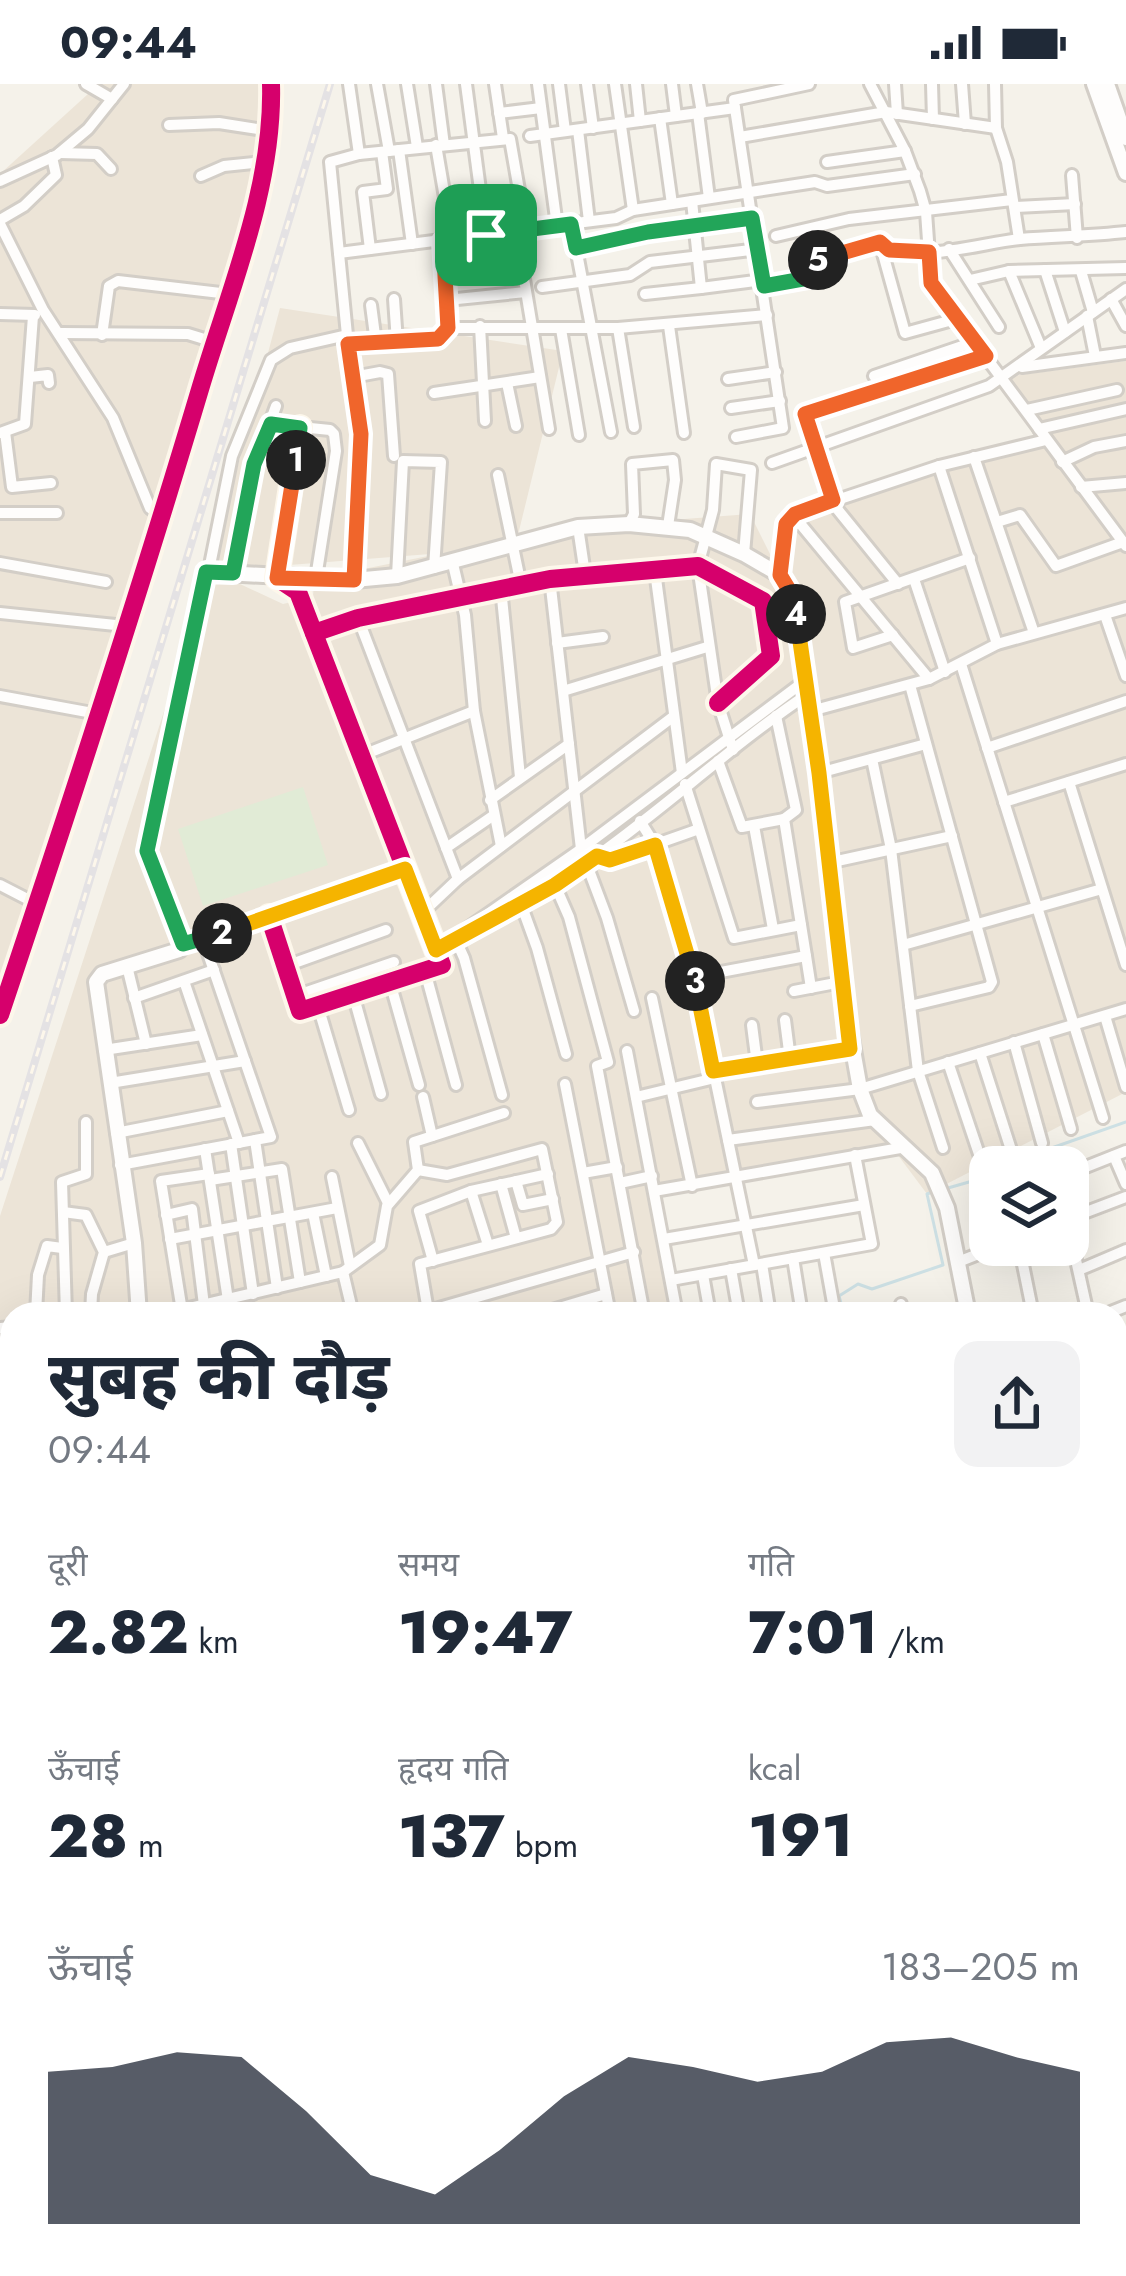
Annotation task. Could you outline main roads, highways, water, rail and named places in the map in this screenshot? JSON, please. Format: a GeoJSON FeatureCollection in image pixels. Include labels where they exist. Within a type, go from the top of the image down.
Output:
{"type":"FeatureCollection","features":[{"type":"Feature","properties":{"kind":"main road"},"geometry":{"type":"LineString","coordinates":[[0,1015],[162,517],[229,294],[265,163],[271,84]]}},
{"type":"Feature","properties":{"kind":"main road"},"geometry":{"type":"LineString","coordinates":[[1103,85],[1126,138]]}},
{"type":"Feature","properties":{"kind":"main road"},"geometry":{"type":"LineString","coordinates":[[1103,85],[1126,173]]}},
{"type":"Feature","properties":{"kind":"main road"},"geometry":{"type":"LineString","coordinates":[[138,1302],[97,980],[179,950],[183,944],[147,851],[208,570],[277,578],[398,576],[578,527],[629,524],[668,526],[707,537],[780,575],[794,598],[850,1049],[865,1108],[932,1174],[946,1208],[966,1302]]}},
{"type":"Feature","properties":{"kind":"waterway"},"geometry":{"type":"LineString","coordinates":[[1057,1146],[1126,1122]]}},
{"type":"Feature","properties":{"kind":"waterway"},"geometry":{"type":"LineString","coordinates":[[948,1188],[969,1182]]}},
{"type":"Feature","properties":{"kind":"waterway"},"geometry":{"type":"LineString","coordinates":[[841,1302],[839,1296],[858,1284],[872,1289],[943,1265],[927,1194],[932,1192]]}},
{"type":"Feature","properties":{"kind":"railway"},"geometry":{"type":"LineString","coordinates":[[0,1177],[330,84]]}}]}
